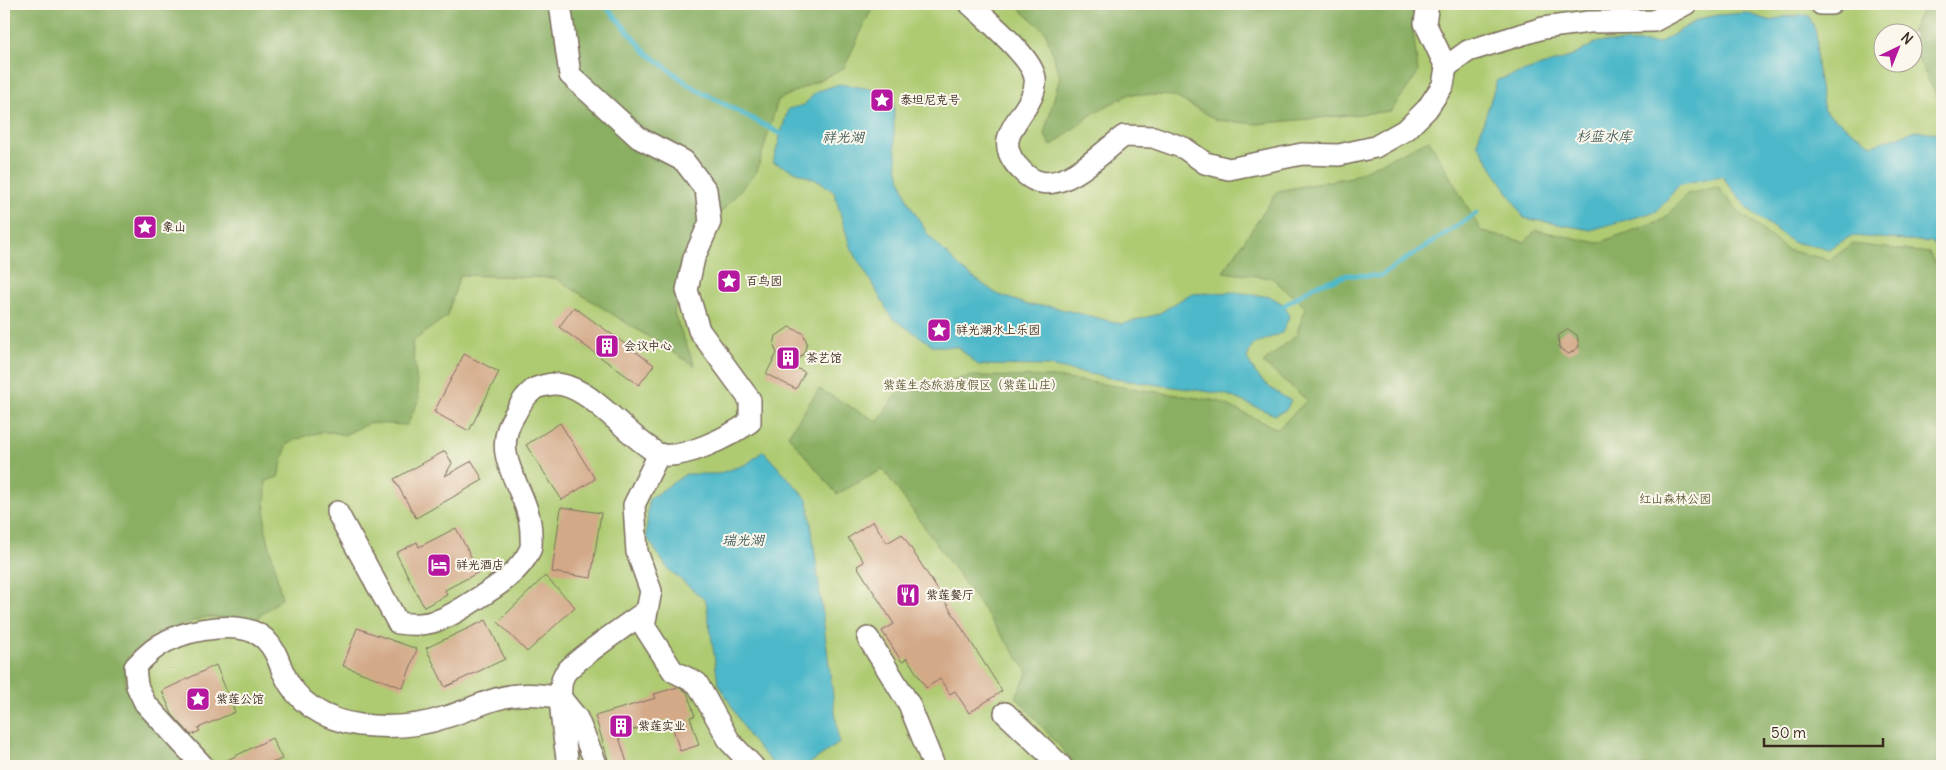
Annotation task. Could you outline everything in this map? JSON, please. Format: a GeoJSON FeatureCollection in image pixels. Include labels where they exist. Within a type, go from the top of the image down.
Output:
{"type":"FeatureCollection","features":[{"type":"Feature","properties":{"kind":"street"},"geometry":{"type":"LineString","coordinates":[[337,512],[398,623],[416,626],[441,621],[496,587],[520,565],[531,548],[531,526],[525,498],[509,469],[504,448],[507,427],[520,405],[534,388],[554,383],[570,385],[586,394],[630,434],[659,454],[678,453],[710,445],[735,433],[750,422],[750,400],[699,330],[687,290],[694,258],[710,222],[706,190],[684,161],[639,138],[570,75],[560,4]]}},
{"type":"Feature","properties":{"kind":"street"},"geometry":{"type":"LineString","coordinates":[[970,4],[1022,55],[1035,78],[1030,101],[1013,126],[1007,142],[1011,160],[1029,179],[1051,184],[1074,176],[1124,136],[1153,137],[1184,148],[1205,163],[1229,169],[1302,154],[1339,155],[1375,147],[1407,129],[1427,109],[1443,85],[1446,67],[1425,23],[1428,4]]}},
{"type":"Feature","properties":{"kind":"street"},"geometry":{"type":"LineString","coordinates":[[1446,67],[1468,51],[1543,28],[1589,22],[1654,21],[1686,4]]}},
{"type":"Feature","properties":{"kind":"street"},"geometry":{"type":"LineString","coordinates":[[1821,4],[1831,4]]}},
{"type":"Feature","properties":{"kind":"street"},"geometry":{"type":"LineString","coordinates":[[659,454],[634,505],[637,552],[651,591],[644,626],[673,671],[697,683],[730,742],[753,766]]}},
{"type":"Feature","properties":{"kind":"street"},"geometry":{"type":"LineString","coordinates":[[568,766],[560,697],[564,675],[575,664],[646,611]]}},
{"type":"Feature","properties":{"kind":"street"},"geometry":{"type":"LineString","coordinates":[[203,766],[145,703],[137,686],[135,667],[146,654],[167,641],[200,631],[226,627],[248,630],[264,638],[276,652],[283,672],[295,694],[309,707],[330,718],[358,724],[390,727],[421,725],[489,701],[511,696],[560,697],[577,718],[597,766]]}},
{"type":"Feature","properties":{"kind":"street"},"geometry":{"type":"LineString","coordinates":[[868,638],[909,704],[934,766]]}},
{"type":"Feature","properties":{"kind":"street"},"geometry":{"type":"LineString","coordinates":[[1005,713],[1061,766]]}},
{"type":"Feature","properties":{"kind":"green space","name":"紫莲生态旅游度假区（紫莲山庄）"},"geometry":{"type":"Polygon","coordinates":[[[4,4],[1942,4],[1942,766],[4,766],[4,4]]]}},
{"type":"Feature","properties":{"kind":"green space"},"geometry":{"type":"Polygon","coordinates":[[[4,4],[874,4],[844,68],[778,100],[757,171],[681,258],[674,314],[695,366],[555,278],[460,275],[447,316],[412,342],[419,399],[407,425],[369,423],[344,435],[322,432],[302,438],[287,444],[278,477],[266,481],[265,526],[282,598],[256,619],[206,617],[155,633],[128,657],[125,685],[140,713],[191,766],[4,766],[4,4]]]}},
{"type":"Feature","properties":{"kind":"green space"},"geometry":{"type":"Polygon","coordinates":[[[1014,4],[1417,4],[1412,22],[1418,73],[1391,111],[1257,124],[1217,120],[1174,96],[1130,94],[1095,112],[1051,146],[1044,134],[1060,77],[1045,31],[1014,4]]]}},
{"type":"Feature","properties":{"kind":"green space"},"geometry":{"type":"Polygon","coordinates":[[[1925,4],[1942,4],[1942,107],[1924,71],[1924,22],[1916,22],[1925,4]]]}},
{"type":"Feature","properties":{"kind":"green space","name":"红山森林公园"},"geometry":{"type":"Polygon","coordinates":[[[1429,140],[1481,231],[1525,242],[1536,230],[1598,243],[1664,219],[1687,194],[1718,187],[1739,212],[1787,250],[1830,260],[1852,244],[1929,253],[1942,275],[1942,766],[1077,766],[1016,697],[1028,672],[883,469],[837,494],[788,435],[819,389],[878,422],[896,394],[972,376],[1054,377],[1218,401],[1278,429],[1307,400],[1263,363],[1296,335],[1306,308],[1272,278],[1223,272],[1278,191],[1351,177],[1429,140]]]}},
{"type":"Feature","properties":{"kind":"water","name":"杉蓝水库"},"geometry":{"type":"Polygon","coordinates":[[[1746,13],[1772,21],[1783,17],[1808,15],[1815,29],[1817,40],[1818,70],[1824,111],[1872,145],[1915,131],[1942,133],[1942,258],[1932,242],[1851,236],[1829,249],[1792,242],[1747,208],[1722,176],[1680,184],[1657,211],[1591,230],[1524,218],[1477,143],[1497,80],[1573,56],[1597,42],[1659,43],[1699,19],[1718,15],[1746,13]]]}},
{"type":"Feature","properties":{"kind":"water","name":"祥光湖"},"geometry":{"type":"Polygon","coordinates":[[[839,84],[885,91],[894,101],[894,138],[898,171],[908,202],[929,236],[964,271],[997,294],[1028,305],[1049,306],[1122,324],[1158,314],[1190,294],[1235,292],[1271,297],[1285,305],[1289,317],[1282,333],[1252,345],[1247,358],[1255,372],[1265,383],[1291,401],[1286,410],[1275,415],[1225,394],[1115,379],[1048,366],[978,365],[958,347],[934,346],[892,318],[850,246],[834,192],[821,182],[773,162],[788,109],[804,105],[816,92],[839,84]]]}},
{"type":"Feature","properties":{"kind":"water","name":"瑞光湖"},"geometry":{"type":"Polygon","coordinates":[[[763,451],[808,500],[839,743],[806,766],[775,766],[749,737],[718,682],[706,601],[668,569],[646,536],[649,499],[686,474],[717,474],[747,464],[763,451]]]}},
{"type":"Feature","properties":{"kind":"building","name":"会议中心"},"geometry":{"type":"Polygon","coordinates":[[[574,307],[654,365],[639,385],[559,327],[574,307]]]}},
{"type":"Feature","properties":{"kind":"building","name":"茶艺馆"},"geometry":{"type":"Polygon","coordinates":[[[789,327],[803,333],[807,343],[804,353],[792,366],[805,372],[796,389],[766,374],[777,353],[774,346],[776,336],[789,327]]]}},
{"type":"Feature","properties":{"kind":"building"},"geometry":{"type":"Polygon","coordinates":[[[1568,329],[1577,335],[1579,347],[1569,354],[1559,348],[1558,336],[1568,329]]]}},
{"type":"Feature","properties":{"kind":"building"},"geometry":{"type":"Polygon","coordinates":[[[464,354],[499,372],[469,431],[434,412],[464,354]]]}},
{"type":"Feature","properties":{"kind":"building"},"geometry":{"type":"Polygon","coordinates":[[[560,423],[595,479],[562,500],[526,445],[560,423]]]}},
{"type":"Feature","properties":{"kind":"building"},"geometry":{"type":"Polygon","coordinates":[[[445,451],[452,463],[445,476],[472,461],[483,480],[416,518],[394,479],[445,451]]]}},
{"type":"Feature","properties":{"kind":"building"},"geometry":{"type":"Polygon","coordinates":[[[561,507],[601,513],[591,578],[552,572],[561,507]]]}},
{"type":"Feature","properties":{"kind":"building","name":"紫莲餐厅"},"geometry":{"type":"Polygon","coordinates":[[[873,521],[887,543],[902,534],[1002,691],[969,713],[955,691],[950,694],[940,679],[926,688],[907,658],[902,662],[882,631],[894,624],[857,566],[864,562],[848,538],[873,521]]]}},
{"type":"Feature","properties":{"kind":"building","name":"祥光酒店"},"geometry":{"type":"Polygon","coordinates":[[[456,528],[479,572],[445,590],[447,595],[424,607],[396,553],[417,542],[419,547],[456,528]]]}},
{"type":"Feature","properties":{"kind":"building"},"geometry":{"type":"Polygon","coordinates":[[[545,576],[575,607],[527,652],[498,622],[545,576]]]}},
{"type":"Feature","properties":{"kind":"building"},"geometry":{"type":"Polygon","coordinates":[[[486,620],[505,659],[445,687],[426,648],[486,620]]]}},
{"type":"Feature","properties":{"kind":"building"},"geometry":{"type":"Polygon","coordinates":[[[357,628],[417,649],[403,688],[343,666],[357,628]]]}},
{"type":"Feature","properties":{"kind":"building"},"geometry":{"type":"Polygon","coordinates":[[[216,665],[235,712],[198,728],[200,731],[191,735],[172,714],[162,691],[216,665]]]}},
{"type":"Feature","properties":{"kind":"building","name":"紫莲实业"},"geometry":{"type":"Polygon","coordinates":[[[678,687],[687,692],[695,716],[690,717],[699,745],[680,751],[670,719],[618,734],[628,766],[610,766],[595,716],[656,698],[654,694],[678,687]]]}},
{"type":"Feature","properties":{"kind":"building"},"geometry":{"type":"Polygon","coordinates":[[[272,738],[282,759],[264,766],[215,766],[272,738]]]}},
{"type":"Feature","properties":{"kind":"waterway"},"geometry":{"type":"LineString","coordinates":[[604,4],[646,52],[692,87],[781,134]]}},
{"type":"Feature","properties":{"kind":"waterway"},"geometry":{"type":"LineString","coordinates":[[1285,305],[1314,286],[1348,275],[1380,276],[1477,213]]}},
{"type":"Feature","properties":{"kind":"place","name":"泰坦尼克号"},"geometry":{"type":"Point","coordinates":[882,100]}},
{"type":"Feature","properties":{"kind":"place","name":"象山"},"geometry":{"type":"Point","coordinates":[145,227]}},
{"type":"Feature","properties":{"kind":"place","name":"百鸟园"},"geometry":{"type":"Point","coordinates":[729,281]}},
{"type":"Feature","properties":{"kind":"place","name":"祥光湖水上乐园"},"geometry":{"type":"Point","coordinates":[939,330]}},
{"type":"Feature","properties":{"kind":"place","name":"会议中心"},"geometry":{"type":"Point","coordinates":[607,346]}},
{"type":"Feature","properties":{"kind":"place","name":"茶艺馆"},"geometry":{"type":"Point","coordinates":[788,358]}},
{"type":"Feature","properties":{"kind":"place","name":"祥光酒店"},"geometry":{"type":"Point","coordinates":[439,565]}},
{"type":"Feature","properties":{"kind":"place","name":"紫莲餐厅"},"geometry":{"type":"Point","coordinates":[908,595]}},
{"type":"Feature","properties":{"kind":"place","name":"紫莲公馆"},"geometry":{"type":"Point","coordinates":[198,699]}},
{"type":"Feature","properties":{"kind":"place","name":"紫莲实业"},"geometry":{"type":"Point","coordinates":[621,726]}}]}
